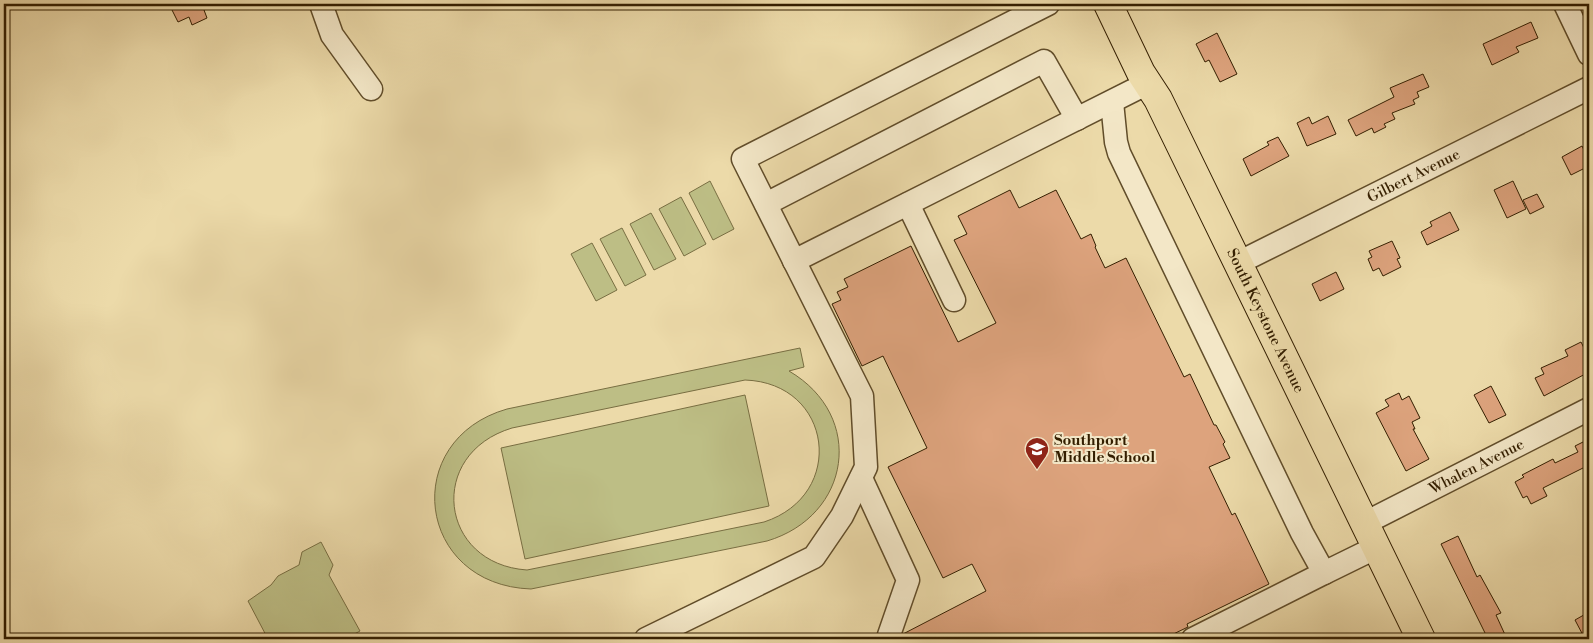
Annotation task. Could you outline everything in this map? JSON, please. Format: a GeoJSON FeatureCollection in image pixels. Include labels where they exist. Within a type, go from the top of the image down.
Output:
{"type":"FeatureCollection","features":[{"type":"Feature","properties":{"kind":"main road","name":"South Keystone Avenue"},"geometry":{"type":"LineString","coordinates":[[1108,4],[1141,73],[1158,98],[1421,639]]}},
{"type":"Feature","properties":{"kind":"street"},"geometry":{"type":"LineString","coordinates":[[321,4],[332,34],[372,90]]}},
{"type":"Feature","properties":{"kind":"street"},"geometry":{"type":"LineString","coordinates":[[646,639],[814,557],[842,516],[866,467],[862,396],[743,158],[1048,4]]}},
{"type":"Feature","properties":{"kind":"street"},"geometry":{"type":"LineString","coordinates":[[1565,4],[1589,54]]}},
{"type":"Feature","properties":{"kind":"street"},"geometry":{"type":"LineString","coordinates":[[766,204],[1044,61],[1077,119]]}},
{"type":"Feature","properties":{"kind":"street"},"geometry":{"type":"LineString","coordinates":[[794,261],[1148,83]]}},
{"type":"Feature","properties":{"kind":"street","name":"Gilbert Avenue"},"geometry":{"type":"LineString","coordinates":[[1238,263],[1589,88]]}},
{"type":"Feature","properties":{"kind":"street"},"geometry":{"type":"LineString","coordinates":[[1112,102],[1116,142],[1119,152],[1302,532],[1324,573]]}},
{"type":"Feature","properties":{"kind":"street"},"geometry":{"type":"LineString","coordinates":[[908,204],[954,300]]}},
{"type":"Feature","properties":{"kind":"street","name":"Whalen Avenue"},"geometry":{"type":"LineString","coordinates":[[1365,524],[1589,409]]}},
{"type":"Feature","properties":{"kind":"street"},"geometry":{"type":"LineString","coordinates":[[861,478],[908,580],[889,635],[890,639]]}},
{"type":"Feature","properties":{"kind":"street"},"geometry":{"type":"LineString","coordinates":[[1193,639],[1376,548]]}},
{"type":"Feature","properties":{"kind":"green space"},"geometry":{"type":"Polygon","coordinates":[[[710,181],[734,229],[713,240],[689,193],[710,181]]]}},
{"type":"Feature","properties":{"kind":"green space"},"geometry":{"type":"Polygon","coordinates":[[[681,197],[706,244],[684,256],[659,209],[681,197]]]}},
{"type":"Feature","properties":{"kind":"green space"},"geometry":{"type":"Polygon","coordinates":[[[651,213],[676,259],[654,270],[630,224],[651,213]]]}},
{"type":"Feature","properties":{"kind":"green space"},"geometry":{"type":"Polygon","coordinates":[[[622,228],[646,275],[625,286],[600,239],[622,228]]]}},
{"type":"Feature","properties":{"kind":"green space"},"geometry":{"type":"Polygon","coordinates":[[[592,243],[617,290],[596,301],[571,254],[592,243]]]}},
{"type":"Feature","properties":{"kind":"green space"},"geometry":{"type":"Polygon","coordinates":[[[800,348],[804,367],[789,371],[814,390],[830,413],[838,438],[838,464],[831,488],[817,510],[795,528],[767,541],[531,589],[493,581],[464,564],[444,538],[435,509],[437,479],[449,450],[472,425],[507,409],[800,348]],[[745,380],[512,428],[484,441],[466,460],[456,483],[454,506],[461,529],[475,549],[498,563],[527,570],[764,522],[791,508],[808,489],[818,466],[819,442],[812,419],[797,400],[774,386],[745,380]]]}},
{"type":"Feature","properties":{"kind":"green space"},"geometry":{"type":"Polygon","coordinates":[[[745,395],[769,506],[525,559],[501,448],[745,395]]]}},
{"type":"Feature","properties":{"kind":"green space"},"geometry":{"type":"Polygon","coordinates":[[[321,542],[333,565],[329,575],[360,631],[345,639],[268,639],[248,601],[271,585],[278,576],[299,565],[302,552],[321,542]]]}},
{"type":"Feature","properties":{"kind":"building"},"geometry":{"type":"Polygon","coordinates":[[[169,4],[218,4],[204,10],[207,18],[192,25],[189,17],[178,22],[169,4]]]}},
{"type":"Feature","properties":{"kind":"building"},"geometry":{"type":"Polygon","coordinates":[[[1531,22],[1538,38],[1516,47],[1519,52],[1492,65],[1483,44],[1531,22]]]}},
{"type":"Feature","properties":{"kind":"building"},"geometry":{"type":"Polygon","coordinates":[[[1217,33],[1237,74],[1220,82],[1209,60],[1205,62],[1196,44],[1217,33]]]}},
{"type":"Feature","properties":{"kind":"building"},"geometry":{"type":"Polygon","coordinates":[[[1423,74],[1429,87],[1417,92],[1419,97],[1413,100],[1415,104],[1392,113],[1395,119],[1384,124],[1386,127],[1374,133],[1372,128],[1356,136],[1348,120],[1394,97],[1390,88],[1423,74]]]}},
{"type":"Feature","properties":{"kind":"building"},"geometry":{"type":"Polygon","coordinates":[[[1328,116],[1336,134],[1307,146],[1297,123],[1309,117],[1312,124],[1328,116]]]}},
{"type":"Feature","properties":{"kind":"building"},"geometry":{"type":"Polygon","coordinates":[[[1278,137],[1289,156],[1251,176],[1243,159],[1269,145],[1267,142],[1278,137]]]}},
{"type":"Feature","properties":{"kind":"building"},"geometry":{"type":"Polygon","coordinates":[[[1582,146],[1585,152],[1589,150],[1589,166],[1571,175],[1562,157],[1582,146]]]}},
{"type":"Feature","properties":{"kind":"building"},"geometry":{"type":"Polygon","coordinates":[[[1513,181],[1526,209],[1507,218],[1494,190],[1513,181]]]}},
{"type":"Feature","properties":{"kind":"building"},"geometry":{"type":"Polygon","coordinates":[[[1010,190],[1019,208],[1056,190],[1081,239],[1091,234],[1105,268],[1126,258],[1184,377],[1190,374],[1214,425],[1216,425],[1225,442],[1223,444],[1230,458],[1209,467],[1232,515],[1235,513],[1269,584],[1187,624],[1188,627],[1163,639],[903,639],[903,634],[986,591],[972,564],[943,578],[888,467],[927,448],[883,356],[862,366],[832,304],[841,300],[837,292],[848,287],[844,279],[911,246],[958,342],[996,323],[954,240],[967,234],[958,216],[1010,190]]]}},
{"type":"Feature","properties":{"kind":"building"},"geometry":{"type":"Polygon","coordinates":[[[1537,194],[1544,207],[1530,214],[1523,200],[1537,194]]]}},
{"type":"Feature","properties":{"kind":"building"},"geometry":{"type":"Polygon","coordinates":[[[1450,212],[1459,230],[1427,245],[1421,232],[1432,226],[1430,222],[1450,212]]]}},
{"type":"Feature","properties":{"kind":"building"},"geometry":{"type":"Polygon","coordinates":[[[1392,241],[1400,258],[1397,259],[1401,267],[1383,276],[1379,268],[1373,271],[1368,259],[1372,257],[1369,251],[1392,241]]]}},
{"type":"Feature","properties":{"kind":"building"},"geometry":{"type":"Polygon","coordinates":[[[1336,272],[1344,289],[1320,301],[1312,284],[1336,272]]]}},
{"type":"Feature","properties":{"kind":"building"},"geometry":{"type":"Polygon","coordinates":[[[1581,342],[1589,358],[1589,372],[1544,396],[1535,378],[1544,374],[1541,368],[1568,356],[1565,350],[1581,342]]]}},
{"type":"Feature","properties":{"kind":"building"},"geometry":{"type":"Polygon","coordinates":[[[1491,386],[1506,415],[1489,423],[1474,395],[1491,386]]]}},
{"type":"Feature","properties":{"kind":"building"},"geometry":{"type":"Polygon","coordinates":[[[1399,393],[1402,400],[1409,396],[1420,418],[1412,422],[1415,429],[1413,429],[1429,459],[1406,471],[1376,413],[1389,406],[1385,400],[1399,393]]]}},
{"type":"Feature","properties":{"kind":"building"},"geometry":{"type":"Polygon","coordinates":[[[1589,439],[1589,475],[1585,467],[1543,488],[1547,496],[1531,504],[1527,496],[1523,498],[1515,482],[1524,477],[1522,475],[1553,459],[1555,463],[1578,452],[1575,446],[1589,439]]]}},
{"type":"Feature","properties":{"kind":"building"},"geometry":{"type":"Polygon","coordinates":[[[1458,536],[1477,577],[1480,575],[1501,613],[1496,615],[1507,639],[1488,639],[1441,544],[1458,536]]]}},
{"type":"Feature","properties":{"kind":"building"},"geometry":{"type":"Polygon","coordinates":[[[1589,612],[1589,639],[1585,639],[1575,620],[1589,612]]]}},
{"type":"Feature","properties":{"kind":"place","name":"Southport Middle School"},"geometry":{"type":"Point","coordinates":[1037,470]}}]}
